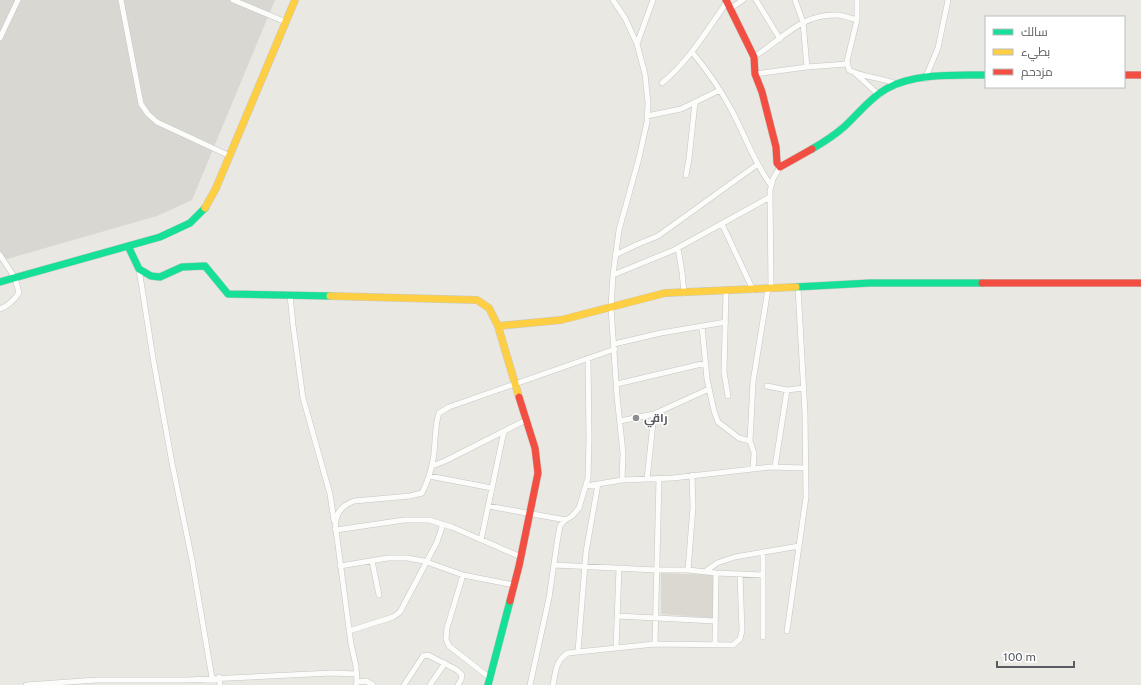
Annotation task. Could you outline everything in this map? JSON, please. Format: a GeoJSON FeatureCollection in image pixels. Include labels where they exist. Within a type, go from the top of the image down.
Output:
{"type":"FeatureCollection","features":[{"type":"Feature","properties":{"kind":"street"},"geometry":{"type":"LineString","coordinates":[[0,38],[18,0]]}},
{"type":"Feature","properties":{"kind":"street"},"geometry":{"type":"LineString","coordinates":[[121,0],[141,104],[148,114],[157,122],[230,156]]}},
{"type":"Feature","properties":{"kind":"street"},"geometry":{"type":"LineString","coordinates":[[233,0],[286,22]]}},
{"type":"Feature","properties":{"kind":"street"},"geometry":{"type":"LineString","coordinates":[[0,282],[166,234],[190,222],[198,215],[211,200],[295,0]]}},
{"type":"Feature","properties":{"kind":"street"},"geometry":{"type":"LineString","coordinates":[[613,0],[625,18],[637,44],[644,74],[648,103],[648,116],[639,158],[619,230],[613,275],[611,307],[623,452],[622,480]]}},
{"type":"Feature","properties":{"kind":"street"},"geometry":{"type":"LineString","coordinates":[[637,44],[653,0]]}},
{"type":"Feature","properties":{"kind":"street"},"geometry":{"type":"LineString","coordinates":[[662,83],[672,75],[692,52],[728,3],[743,0]]}},
{"type":"Feature","properties":{"kind":"street"},"geometry":{"type":"LineString","coordinates":[[756,0],[780,39]]}},
{"type":"Feature","properties":{"kind":"street"},"geometry":{"type":"LineString","coordinates":[[795,0],[803,22],[807,67]]}},
{"type":"Feature","properties":{"kind":"street"},"geometry":{"type":"LineString","coordinates":[[857,0],[857,20],[846,64],[849,70],[856,74],[878,95]]}},
{"type":"Feature","properties":{"kind":"street"},"geometry":{"type":"LineString","coordinates":[[925,79],[938,48],[948,0]]}},
{"type":"Feature","properties":{"kind":"street"},"geometry":{"type":"LineString","coordinates":[[728,3],[754,57],[755,74],[762,92],[776,147],[777,163],[780,167]]}},
{"type":"Feature","properties":{"kind":"street"},"geometry":{"type":"LineString","coordinates":[[754,57],[808,19],[828,15],[840,15],[857,20]]}},
{"type":"Feature","properties":{"kind":"street"},"geometry":{"type":"LineString","coordinates":[[692,52],[705,68],[732,109],[761,172],[771,185]]}},
{"type":"Feature","properties":{"kind":"street"},"geometry":{"type":"LineString","coordinates":[[755,74],[807,67],[846,64]]}},
{"type":"Feature","properties":{"kind":"street"},"geometry":{"type":"LineString","coordinates":[[856,74],[890,81],[896,84]]}},
{"type":"Feature","properties":{"kind":"street"},"geometry":{"type":"LineString","coordinates":[[753,469],[754,453],[750,440],[753,382],[770,289],[770,197],[773,178],[780,167],[838,132],[886,88],[896,84],[925,79],[956,75],[985,75]]}},
{"type":"Feature","properties":{"kind":"street"},"geometry":{"type":"LineString","coordinates":[[1125,75],[1141,75]]}},
{"type":"Feature","properties":{"kind":"street"},"geometry":{"type":"LineString","coordinates":[[648,116],[680,109],[720,90]]}},
{"type":"Feature","properties":{"kind":"street"},"geometry":{"type":"LineString","coordinates":[[686,175],[695,102]]}},
{"type":"Feature","properties":{"kind":"street"},"geometry":{"type":"LineString","coordinates":[[615,255],[658,236],[758,164]]}},
{"type":"Feature","properties":{"kind":"street"},"geometry":{"type":"LineString","coordinates":[[613,275],[678,248],[770,197]]}},
{"type":"Feature","properties":{"kind":"street"},"geometry":{"type":"LineString","coordinates":[[722,224],[753,290]]}},
{"type":"Feature","properties":{"kind":"street"},"geometry":{"type":"LineString","coordinates":[[128,246],[139,269],[153,358],[172,463],[192,560],[212,678]]}},
{"type":"Feature","properties":{"kind":"street"},"geometry":{"type":"LineString","coordinates":[[678,248],[684,293]]}},
{"type":"Feature","properties":{"kind":"street"},"geometry":{"type":"LineString","coordinates":[[0,255],[15,278],[19,293],[16,298],[0,309]]}},
{"type":"Feature","properties":{"kind":"street"},"geometry":{"type":"LineString","coordinates":[[139,269],[151,276],[160,277],[182,267],[205,266],[228,294],[477,300],[489,308],[498,326],[516,383],[535,448],[538,473],[521,557],[489,681],[449,646],[446,639],[446,628],[463,575]]}},
{"type":"Feature","properties":{"kind":"street"},"geometry":{"type":"LineString","coordinates":[[498,326],[561,320],[665,293],[798,288],[870,283],[1141,283]]}},
{"type":"Feature","properties":{"kind":"street"},"geometry":{"type":"LineString","coordinates":[[787,631],[806,497],[804,388],[798,288]]}},
{"type":"Feature","properties":{"kind":"street"},"geometry":{"type":"LineString","coordinates":[[726,291],[724,372],[728,396]]}},
{"type":"Feature","properties":{"kind":"street"},"geometry":{"type":"LineString","coordinates":[[290,295],[304,398],[330,494],[349,631],[357,674],[356,683],[366,681],[373,685]]}},
{"type":"Feature","properties":{"kind":"street"},"geometry":{"type":"LineString","coordinates":[[336,530],[336,516],[340,509],[347,503],[422,494],[432,466],[435,426],[438,413],[449,407],[588,358],[615,346],[661,333],[726,322]]}},
{"type":"Feature","properties":{"kind":"street"},"geometry":{"type":"LineString","coordinates":[[702,326],[710,389],[714,411],[718,422],[739,438],[750,440]]}},
{"type":"Feature","properties":{"kind":"street"},"geometry":{"type":"LineString","coordinates":[[530,685],[549,598],[560,526],[579,508],[588,478],[588,358]]}},
{"type":"Feature","properties":{"kind":"street"},"geometry":{"type":"LineString","coordinates":[[617,384],[706,363]]}},
{"type":"Feature","properties":{"kind":"street"},"geometry":{"type":"LineString","coordinates":[[767,386],[787,390],[804,388]]}},
{"type":"Feature","properties":{"kind":"street"},"geometry":{"type":"LineString","coordinates":[[620,421],[654,414],[710,389]]}},
{"type":"Feature","properties":{"kind":"street"},"geometry":{"type":"LineString","coordinates":[[775,467],[787,390]]}},
{"type":"Feature","properties":{"kind":"street"},"geometry":{"type":"LineString","coordinates":[[647,479],[654,414]]}},
{"type":"Feature","properties":{"kind":"street"},"geometry":{"type":"LineString","coordinates":[[432,466],[445,461],[526,420]]}},
{"type":"Feature","properties":{"kind":"street"},"geometry":{"type":"LineString","coordinates":[[481,540],[504,431]]}},
{"type":"Feature","properties":{"kind":"street"},"geometry":{"type":"LineString","coordinates":[[586,486],[622,480],[775,467],[806,468]]}},
{"type":"Feature","properties":{"kind":"street"},"geometry":{"type":"LineString","coordinates":[[688,570],[693,506],[692,475]]}},
{"type":"Feature","properties":{"kind":"street"},"geometry":{"type":"LineString","coordinates":[[429,476],[492,488]]}},
{"type":"Feature","properties":{"kind":"street"},"geometry":{"type":"LineString","coordinates":[[655,644],[659,478]]}},
{"type":"Feature","properties":{"kind":"street"},"geometry":{"type":"LineString","coordinates":[[578,651],[586,552],[598,484]]}},
{"type":"Feature","properties":{"kind":"street"},"geometry":{"type":"LineString","coordinates":[[488,506],[566,520]]}},
{"type":"Feature","properties":{"kind":"street"},"geometry":{"type":"LineString","coordinates":[[336,530],[404,520],[430,520],[521,557]]}},
{"type":"Feature","properties":{"kind":"street"},"geometry":{"type":"LineString","coordinates":[[349,631],[393,617],[400,612],[437,542],[443,524]]}},
{"type":"Feature","properties":{"kind":"street"},"geometry":{"type":"LineString","coordinates":[[706,571],[717,563],[735,557],[799,546]]}},
{"type":"Feature","properties":{"kind":"street"},"geometry":{"type":"LineString","coordinates":[[763,552],[763,637]]}},
{"type":"Feature","properties":{"kind":"street"},"geometry":{"type":"LineString","coordinates":[[340,566],[388,558],[407,558],[427,562],[463,575],[514,585]]}},
{"type":"Feature","properties":{"kind":"street"},"geometry":{"type":"LineString","coordinates":[[372,561],[379,595]]}},
{"type":"Feature","properties":{"kind":"street"},"geometry":{"type":"LineString","coordinates":[[554,565],[688,570],[763,575]]}},
{"type":"Feature","properties":{"kind":"street"},"geometry":{"type":"LineString","coordinates":[[616,648],[619,568]]}},
{"type":"Feature","properties":{"kind":"street"},"geometry":{"type":"LineString","coordinates":[[715,644],[716,573]]}},
{"type":"Feature","properties":{"kind":"street"},"geometry":{"type":"LineString","coordinates":[[553,685],[557,664],[561,657],[568,652],[655,644],[733,645],[740,639],[742,631],[740,574]]}},
{"type":"Feature","properties":{"kind":"street"},"geometry":{"type":"LineString","coordinates":[[617,616],[715,621]]}},
{"type":"Feature","properties":{"kind":"street"},"geometry":{"type":"LineString","coordinates":[[404,685],[423,656],[428,655],[458,670],[462,675],[458,685]]}},
{"type":"Feature","properties":{"kind":"street"},"geometry":{"type":"LineString","coordinates":[[430,685],[445,663]]}},
{"type":"Feature","properties":{"kind":"street"},"geometry":{"type":"LineString","coordinates":[[26,685],[97,680],[159,681],[332,673],[357,674]]}},
{"type":"Feature","properties":{"kind":"street"},"geometry":{"type":"LineString","coordinates":[[219,678],[220,685]]}},
{"type":"Feature","properties":{"kind":"shaded area"},"geometry":{"type":"Polygon","coordinates":[[[0,0],[275,0],[192,200],[157,216],[0,261],[0,0]]]}},
{"type":"Feature","properties":{"kind":"shaded area"},"geometry":{"type":"Polygon","coordinates":[[[661,573],[713,575],[713,618],[661,614],[661,573]]]}},
{"type":"Feature","properties":{"kind":"traffic: fast"},"geometry":{"type":"LineString","coordinates":[[812,149],[841,129],[875,97],[886,89],[897,84],[909,80],[935,76],[985,75]]}},
{"type":"Feature","properties":{"kind":"traffic: fast"},"geometry":{"type":"LineString","coordinates":[[0,282],[160,237],[190,223],[205,208]]}},
{"type":"Feature","properties":{"kind":"traffic: fast"},"geometry":{"type":"LineString","coordinates":[[128,246],[139,269],[151,276],[160,277],[182,267],[205,266],[228,294],[330,296]]}},
{"type":"Feature","properties":{"kind":"traffic: fast"},"geometry":{"type":"LineString","coordinates":[[796,287],[870,283],[982,283]]}},
{"type":"Feature","properties":{"kind":"traffic: fast"},"geometry":{"type":"LineString","coordinates":[[488,685],[510,601]]}},
{"type":"Feature","properties":{"kind":"traffic: slow"},"geometry":{"type":"LineString","coordinates":[[205,208],[216,188],[295,0]]}},
{"type":"Feature","properties":{"kind":"traffic: slow"},"geometry":{"type":"LineString","coordinates":[[498,326],[561,320],[665,293],[796,287]]}},
{"type":"Feature","properties":{"kind":"traffic: slow"},"geometry":{"type":"LineString","coordinates":[[330,296],[477,300],[489,308],[498,326],[519,397]]}},
{"type":"Feature","properties":{"kind":"traffic: jam"},"geometry":{"type":"LineString","coordinates":[[726,0],[754,57],[755,74],[762,92],[776,147],[777,163],[780,167],[812,149]]}},
{"type":"Feature","properties":{"kind":"traffic: jam"},"geometry":{"type":"LineString","coordinates":[[1125,75],[1141,75]]}},
{"type":"Feature","properties":{"kind":"traffic: jam"},"geometry":{"type":"LineString","coordinates":[[982,283],[1141,283]]}},
{"type":"Feature","properties":{"kind":"traffic: jam"},"geometry":{"type":"LineString","coordinates":[[510,601],[519,566],[538,473],[535,448],[519,397]]}},
{"type":"Feature","properties":{"kind":"place","name":"راقي"},"geometry":{"type":"Point","coordinates":[636,418]}}]}
